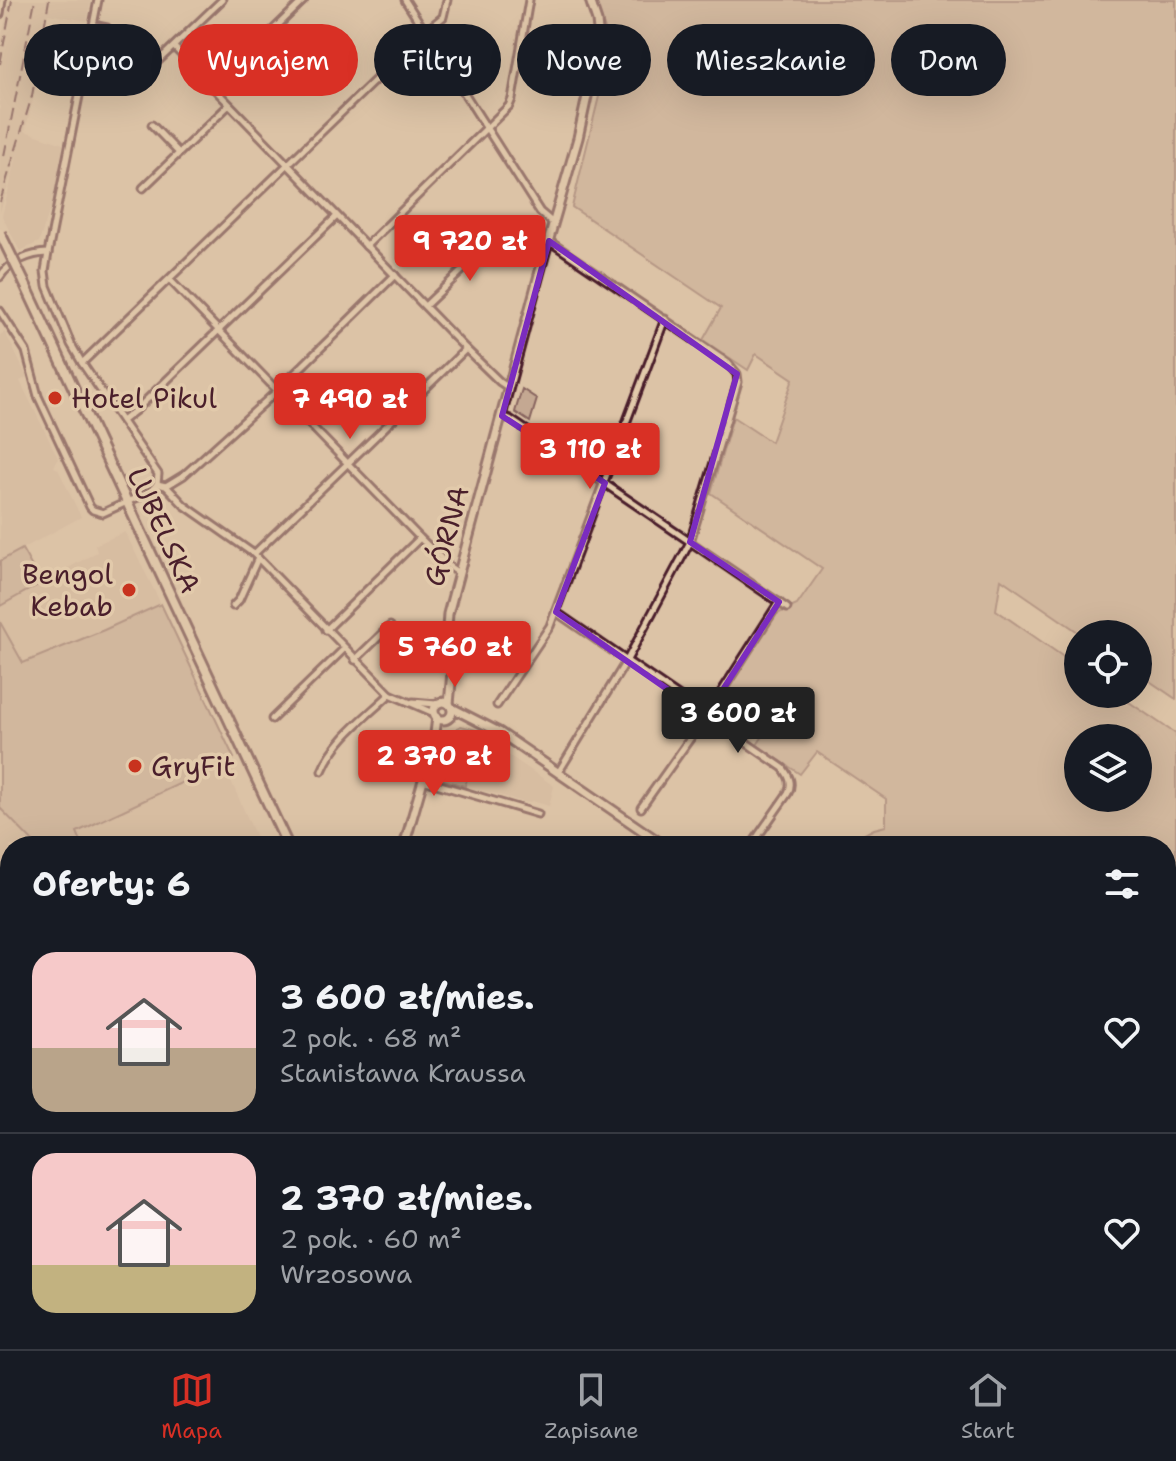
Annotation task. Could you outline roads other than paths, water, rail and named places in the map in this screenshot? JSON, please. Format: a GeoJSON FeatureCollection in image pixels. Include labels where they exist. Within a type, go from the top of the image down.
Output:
{"type":"FeatureCollection","features":[{"type":"Feature","properties":{"kind":"main road","name":"LUBELSKA"},"geometry":{"type":"LineString","coordinates":[[0,233],[283,836]]}},
{"type":"Feature","properties":{"kind":"street"},"geometry":{"type":"LineString","coordinates":[[0,14],[2,0]]}},
{"type":"Feature","properties":{"kind":"street"},"geometry":{"type":"LineString","coordinates":[[93,24],[98,0]]}},
{"type":"Feature","properties":{"kind":"street"},"geometry":{"type":"LineString","coordinates":[[162,58],[222,0]]}},
{"type":"Feature","properties":{"kind":"street"},"geometry":{"type":"LineString","coordinates":[[279,24],[304,0]]}},
{"type":"Feature","properties":{"kind":"street"},"geometry":{"type":"LineString","coordinates":[[405,0],[420,24]]}},
{"type":"Feature","properties":{"kind":"street"},"geometry":{"type":"LineString","coordinates":[[435,24],[443,17],[447,0]]}},
{"type":"Feature","properties":{"kind":"street"},"geometry":{"type":"LineString","coordinates":[[366,246],[507,109],[511,102],[529,0]]}},
{"type":"Feature","properties":{"kind":"street","name":"GÓRNA"},"geometry":{"type":"LineString","coordinates":[[407,836],[452,676],[448,614],[578,138],[599,37],[590,0]]}},
{"type":"Feature","properties":{"kind":"street"},"geometry":{"type":"LineString","coordinates":[[174,47],[178,51]]}},
{"type":"Feature","properties":{"kind":"street"},"geometry":{"type":"LineString","coordinates":[[82,363],[374,82]]}},
{"type":"Feature","properties":{"kind":"street"},"geometry":{"type":"LineString","coordinates":[[0,311],[2,321],[26,351],[38,396],[90,507],[103,513],[151,491],[157,484],[158,474],[82,363],[49,295],[45,279],[79,96]]}},
{"type":"Feature","properties":{"kind":"street"},"geometry":{"type":"LineString","coordinates":[[221,96],[466,349],[509,388]]}},
{"type":"Feature","properties":{"kind":"street"},"geometry":{"type":"LineString","coordinates":[[466,96],[540,212],[554,224]]}},
{"type":"Feature","properties":{"kind":"street"},"geometry":{"type":"LineString","coordinates":[[143,188],[229,105]]}},
{"type":"Feature","properties":{"kind":"street"},"geometry":{"type":"LineString","coordinates":[[152,125],[179,153]]}},
{"type":"Feature","properties":{"kind":"street"},"geometry":{"type":"LineString","coordinates":[[122,421],[337,216]]}},
{"type":"Feature","properties":{"kind":"street"},"geometry":{"type":"LineString","coordinates":[[425,306],[494,240]]}},
{"type":"Feature","properties":{"kind":"street"},"geometry":{"type":"LineString","coordinates":[[549,241],[728,363],[737,374],[738,382],[690,542],[627,660],[558,773]]}},
{"type":"Feature","properties":{"kind":"street"},"geometry":{"type":"LineString","coordinates":[[0,277],[4,271],[29,256],[48,253]]}},
{"type":"Feature","properties":{"kind":"street"},"geometry":{"type":"LineString","coordinates":[[166,486],[184,475],[277,391],[395,275]]}},
{"type":"Feature","properties":{"kind":"street"},"geometry":{"type":"LineString","coordinates":[[170,280],[420,538],[459,573]]}},
{"type":"Feature","properties":{"kind":"street"},"geometry":{"type":"LineString","coordinates":[[497,705],[550,626],[665,319]]}},
{"type":"Feature","properties":{"kind":"street"},"geometry":{"type":"LineString","coordinates":[[233,606],[239,600],[256,556],[466,349]]}},
{"type":"Feature","properties":{"kind":"street"},"geometry":{"type":"LineString","coordinates":[[502,416],[787,608]]}},
{"type":"Feature","properties":{"kind":"street"},"geometry":{"type":"LineString","coordinates":[[157,484],[166,486],[184,505],[256,556],[390,694],[480,721],[644,836]]}},
{"type":"Feature","properties":{"kind":"street"},"geometry":{"type":"LineString","coordinates":[[326,630],[420,538]]}},
{"type":"Feature","properties":{"kind":"street"},"geometry":{"type":"LineString","coordinates":[[641,808],[706,716],[779,602]]}},
{"type":"Feature","properties":{"kind":"street"},"geometry":{"type":"LineString","coordinates":[[556,612],[783,768],[791,789],[758,836]]}},
{"type":"Feature","properties":{"kind":"street"},"geometry":{"type":"LineString","coordinates":[[355,660],[390,626]]}},
{"type":"Feature","properties":{"kind":"street"},"geometry":{"type":"LineString","coordinates":[[272,719],[345,648]]}},
{"type":"Feature","properties":{"kind":"street"},"geometry":{"type":"LineString","coordinates":[[322,771],[342,739],[390,694]]}},
{"type":"Feature","properties":{"kind":"street"},"geometry":{"type":"LineString","coordinates":[[423,780],[538,814]]}},
{"type":"Feature","properties":{"kind":"railway"},"geometry":{"type":"LineString","coordinates":[[0,64],[12,0]]}},
{"type":"Feature","properties":{"kind":"railway"},"geometry":{"type":"LineString","coordinates":[[4,156],[35,0]]}},
{"type":"Feature","properties":{"kind":"railway"},"geometry":{"type":"LineString","coordinates":[[0,202],[32,96],[49,0]]}},
{"type":"Feature","properties":{"kind":"place","name":"Hotel Pikul"},"geometry":{"type":"Point","coordinates":[55,398]}},
{"type":"Feature","properties":{"kind":"place","name":"Bengol Kebab"},"geometry":{"type":"Point","coordinates":[129,590]}},
{"type":"Feature","properties":{"kind":"place","name":"GryFit"},"geometry":{"type":"Point","coordinates":[135,766]}}]}
